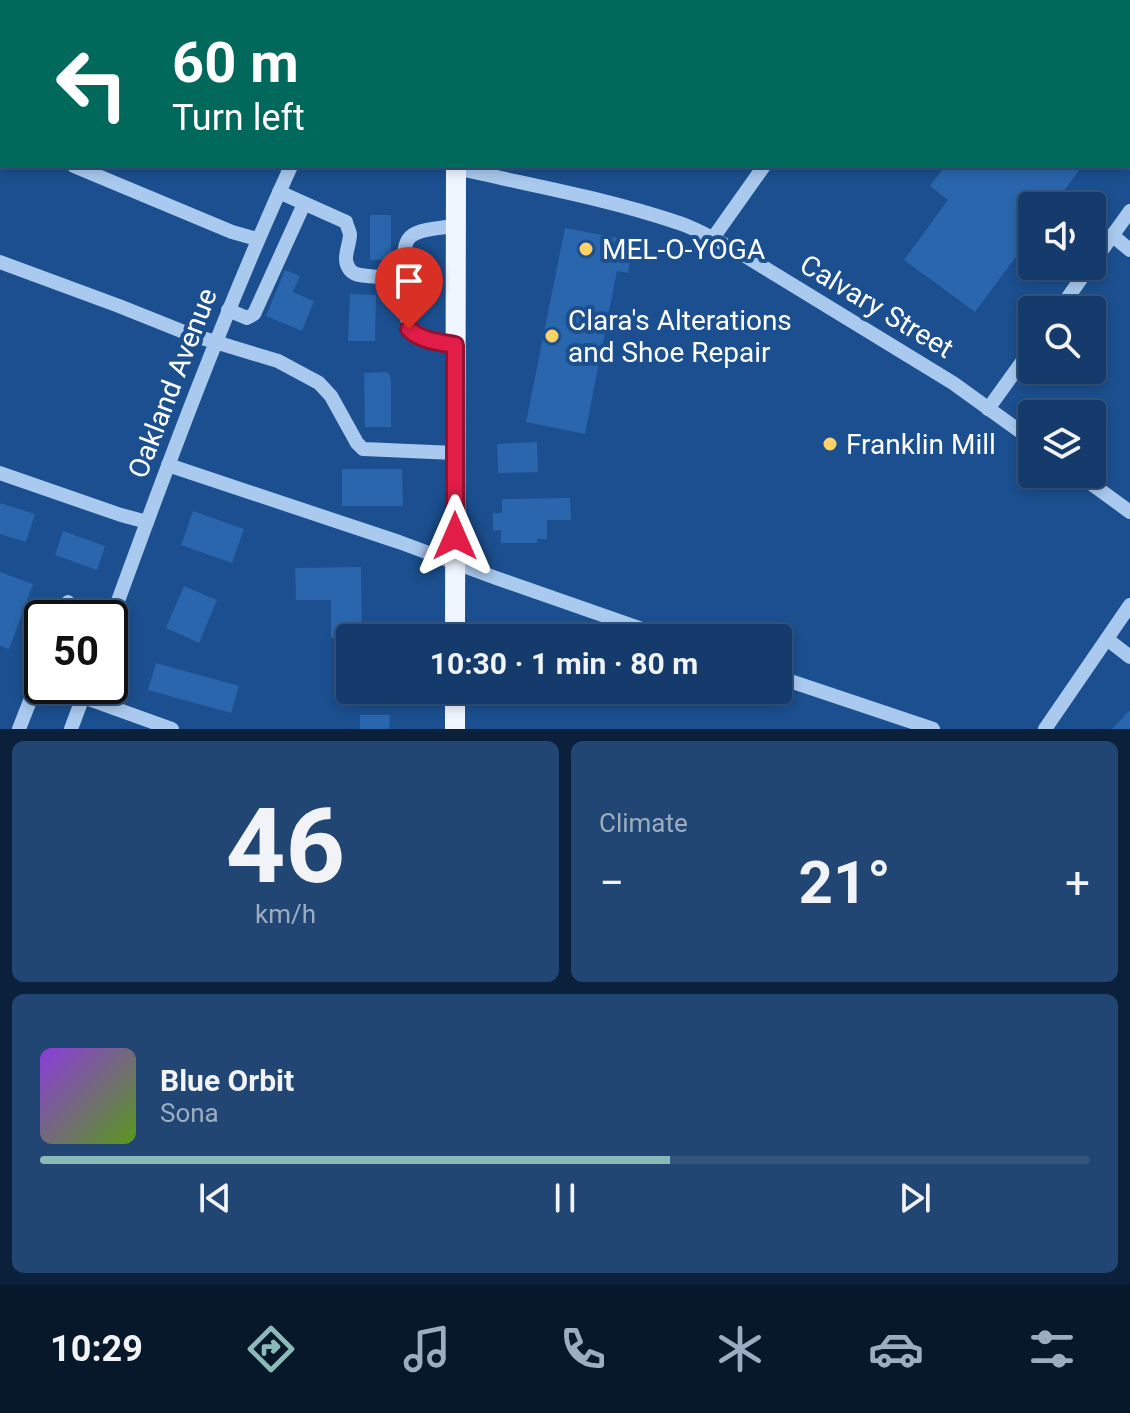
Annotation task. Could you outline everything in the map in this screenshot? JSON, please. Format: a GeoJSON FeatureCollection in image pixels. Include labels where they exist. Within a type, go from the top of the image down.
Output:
{"type":"FeatureCollection","features":[{"type":"Feature","properties":{"kind":"main road"},"geometry":{"type":"LineString","coordinates":[[455,624],[456,168]]}},
{"type":"Feature","properties":{"kind":"main road"},"geometry":{"type":"LineString","coordinates":[[455,704],[455,729]]}},
{"type":"Feature","properties":{"kind":"street"},"geometry":{"type":"LineString","coordinates":[[79,168],[232,232],[279,260]]}},
{"type":"Feature","properties":{"kind":"street","name":"Oakland Avenue"},"geometry":{"type":"LineString","coordinates":[[118,600],[215,341],[290,168]]}},
{"type":"Feature","properties":{"kind":"street","name":"Calvary Street"},"geometry":{"type":"LineString","coordinates":[[460,168],[679,222],[713,238],[953,383],[1018,430]]}},
{"type":"Feature","properties":{"kind":"street"},"geometry":{"type":"LineString","coordinates":[[713,238],[763,168]]}},
{"type":"Feature","properties":{"kind":"street"},"geometry":{"type":"LineString","coordinates":[[279,192],[346,222],[350,234],[346,259],[348,268],[354,274],[389,278],[398,282],[404,291]]}},
{"type":"Feature","properties":{"kind":"street"},"geometry":{"type":"LineString","coordinates":[[228,310],[251,317],[304,204]]}},
{"type":"Feature","properties":{"kind":"street"},"geometry":{"type":"LineString","coordinates":[[1106,244],[1130,211]]}},
{"type":"Feature","properties":{"kind":"street"},"geometry":{"type":"LineString","coordinates":[[455,345],[429,340],[409,329],[404,291],[405,242],[410,235],[456,226]]}},
{"type":"Feature","properties":{"kind":"street"},"geometry":{"type":"LineString","coordinates":[[1112,235],[1130,250]]}},
{"type":"Feature","properties":{"kind":"street"},"geometry":{"type":"LineString","coordinates":[[0,262],[189,334],[278,361],[319,383],[331,396],[363,449],[455,453]]}},
{"type":"Feature","properties":{"kind":"street"},"geometry":{"type":"LineString","coordinates":[[988,409],[1018,367]]}},
{"type":"Feature","properties":{"kind":"street"},"geometry":{"type":"LineString","coordinates":[[168,465],[399,542],[628,624]]}},
{"type":"Feature","properties":{"kind":"street"},"geometry":{"type":"LineString","coordinates":[[0,473],[147,522]]}},
{"type":"Feature","properties":{"kind":"street"},"geometry":{"type":"LineString","coordinates":[[1097,488],[1130,512]]}},
{"type":"Feature","properties":{"kind":"street"},"geometry":{"type":"LineString","coordinates":[[1045,729],[1130,605]]}},
{"type":"Feature","properties":{"kind":"street"},"geometry":{"type":"LineString","coordinates":[[1107,639],[1130,657]]}},
{"type":"Feature","properties":{"kind":"street"},"geometry":{"type":"LineString","coordinates":[[792,682],[933,729]]}},
{"type":"Feature","properties":{"kind":"street"},"geometry":{"type":"LineString","coordinates":[[19,729],[29,704]]}},
{"type":"Feature","properties":{"kind":"street"},"geometry":{"type":"LineString","coordinates":[[71,729],[80,704]]}},
{"type":"Feature","properties":{"kind":"street"},"geometry":{"type":"LineString","coordinates":[[113,704],[172,729]]}},
{"type":"Feature","properties":{"kind":"building"},"geometry":{"type":"Polygon","coordinates":[[[944,168],[1081,168],[1063,192],[1018,192],[1018,254],[975,312],[904,260],[948,200],[930,186],[944,168]]]}},
{"type":"Feature","properties":{"kind":"building"},"geometry":{"type":"Polygon","coordinates":[[[370,215],[391,215],[391,260],[370,260],[370,215]]]}},
{"type":"Feature","properties":{"kind":"building"},"geometry":{"type":"Polygon","coordinates":[[[565,228],[634,241],[628,273],[617,271],[585,434],[526,422],[565,228]]]}},
{"type":"Feature","properties":{"kind":"building"},"geometry":{"type":"Polygon","coordinates":[[[285,270],[300,276],[293,292],[314,301],[302,331],[266,316],[285,270]]]}},
{"type":"Feature","properties":{"kind":"building"},"geometry":{"type":"Polygon","coordinates":[[[350,294],[376,295],[375,341],[348,341],[350,294]]]}},
{"type":"Feature","properties":{"kind":"building"},"geometry":{"type":"Polygon","coordinates":[[[387,372],[391,381],[391,427],[365,427],[364,373],[387,372]]]}},
{"type":"Feature","properties":{"kind":"building"},"geometry":{"type":"Polygon","coordinates":[[[537,442],[538,472],[498,473],[497,444],[537,442]]]}},
{"type":"Feature","properties":{"kind":"building"},"geometry":{"type":"Polygon","coordinates":[[[342,469],[402,469],[403,506],[342,506],[342,469]]]}},
{"type":"Feature","properties":{"kind":"building"},"geometry":{"type":"Polygon","coordinates":[[[570,498],[571,520],[547,520],[547,539],[537,539],[537,543],[501,543],[501,530],[493,531],[493,513],[502,513],[502,499],[570,498]]]}},
{"type":"Feature","properties":{"kind":"building"},"geometry":{"type":"Polygon","coordinates":[[[0,503],[35,514],[26,542],[0,534],[0,503]]]}},
{"type":"Feature","properties":{"kind":"building"},"geometry":{"type":"Polygon","coordinates":[[[193,511],[244,529],[232,563],[181,545],[193,511]]]}},
{"type":"Feature","properties":{"kind":"building"},"geometry":{"type":"Polygon","coordinates":[[[63,531],[105,546],[97,570],[55,555],[63,531]]]}},
{"type":"Feature","properties":{"kind":"building"},"geometry":{"type":"Polygon","coordinates":[[[361,567],[362,624],[336,624],[336,638],[331,638],[331,600],[296,600],[295,568],[361,567]]]}},
{"type":"Feature","properties":{"kind":"building"},"geometry":{"type":"Polygon","coordinates":[[[0,572],[33,584],[27,600],[24,600],[24,608],[9,649],[0,646],[0,572]]]}},
{"type":"Feature","properties":{"kind":"building"},"geometry":{"type":"Polygon","coordinates":[[[184,586],[217,600],[199,643],[166,628],[184,586]]]}},
{"type":"Feature","properties":{"kind":"building"},"geometry":{"type":"Polygon","coordinates":[[[156,663],[239,686],[231,713],[148,690],[156,663]]]}},
{"type":"Feature","properties":{"kind":"building"},"geometry":{"type":"Polygon","coordinates":[[[1130,710],[1130,729],[1112,729],[1130,710]]]}},
{"type":"Feature","properties":{"kind":"building"},"geometry":{"type":"Polygon","coordinates":[[[360,715],[390,715],[389,729],[360,729],[360,715]]]}},
{"type":"Feature","properties":{"kind":"place","name":"MEL-O-YOGA"},"geometry":{"type":"Point","coordinates":[586,249]}},
{"type":"Feature","properties":{"kind":"place","name":"Clara's Alterations and Shoe Repair"},"geometry":{"type":"Point","coordinates":[552,336]}},
{"type":"Feature","properties":{"kind":"place","name":"Franklin Mill"},"geometry":{"type":"Point","coordinates":[830,444]}},
{"type":"Feature","properties":{"kind":"route"},"geometry":{"type":"LineString","coordinates":[[409,329],[429,340],[455,345],[455,536]]}}]}
